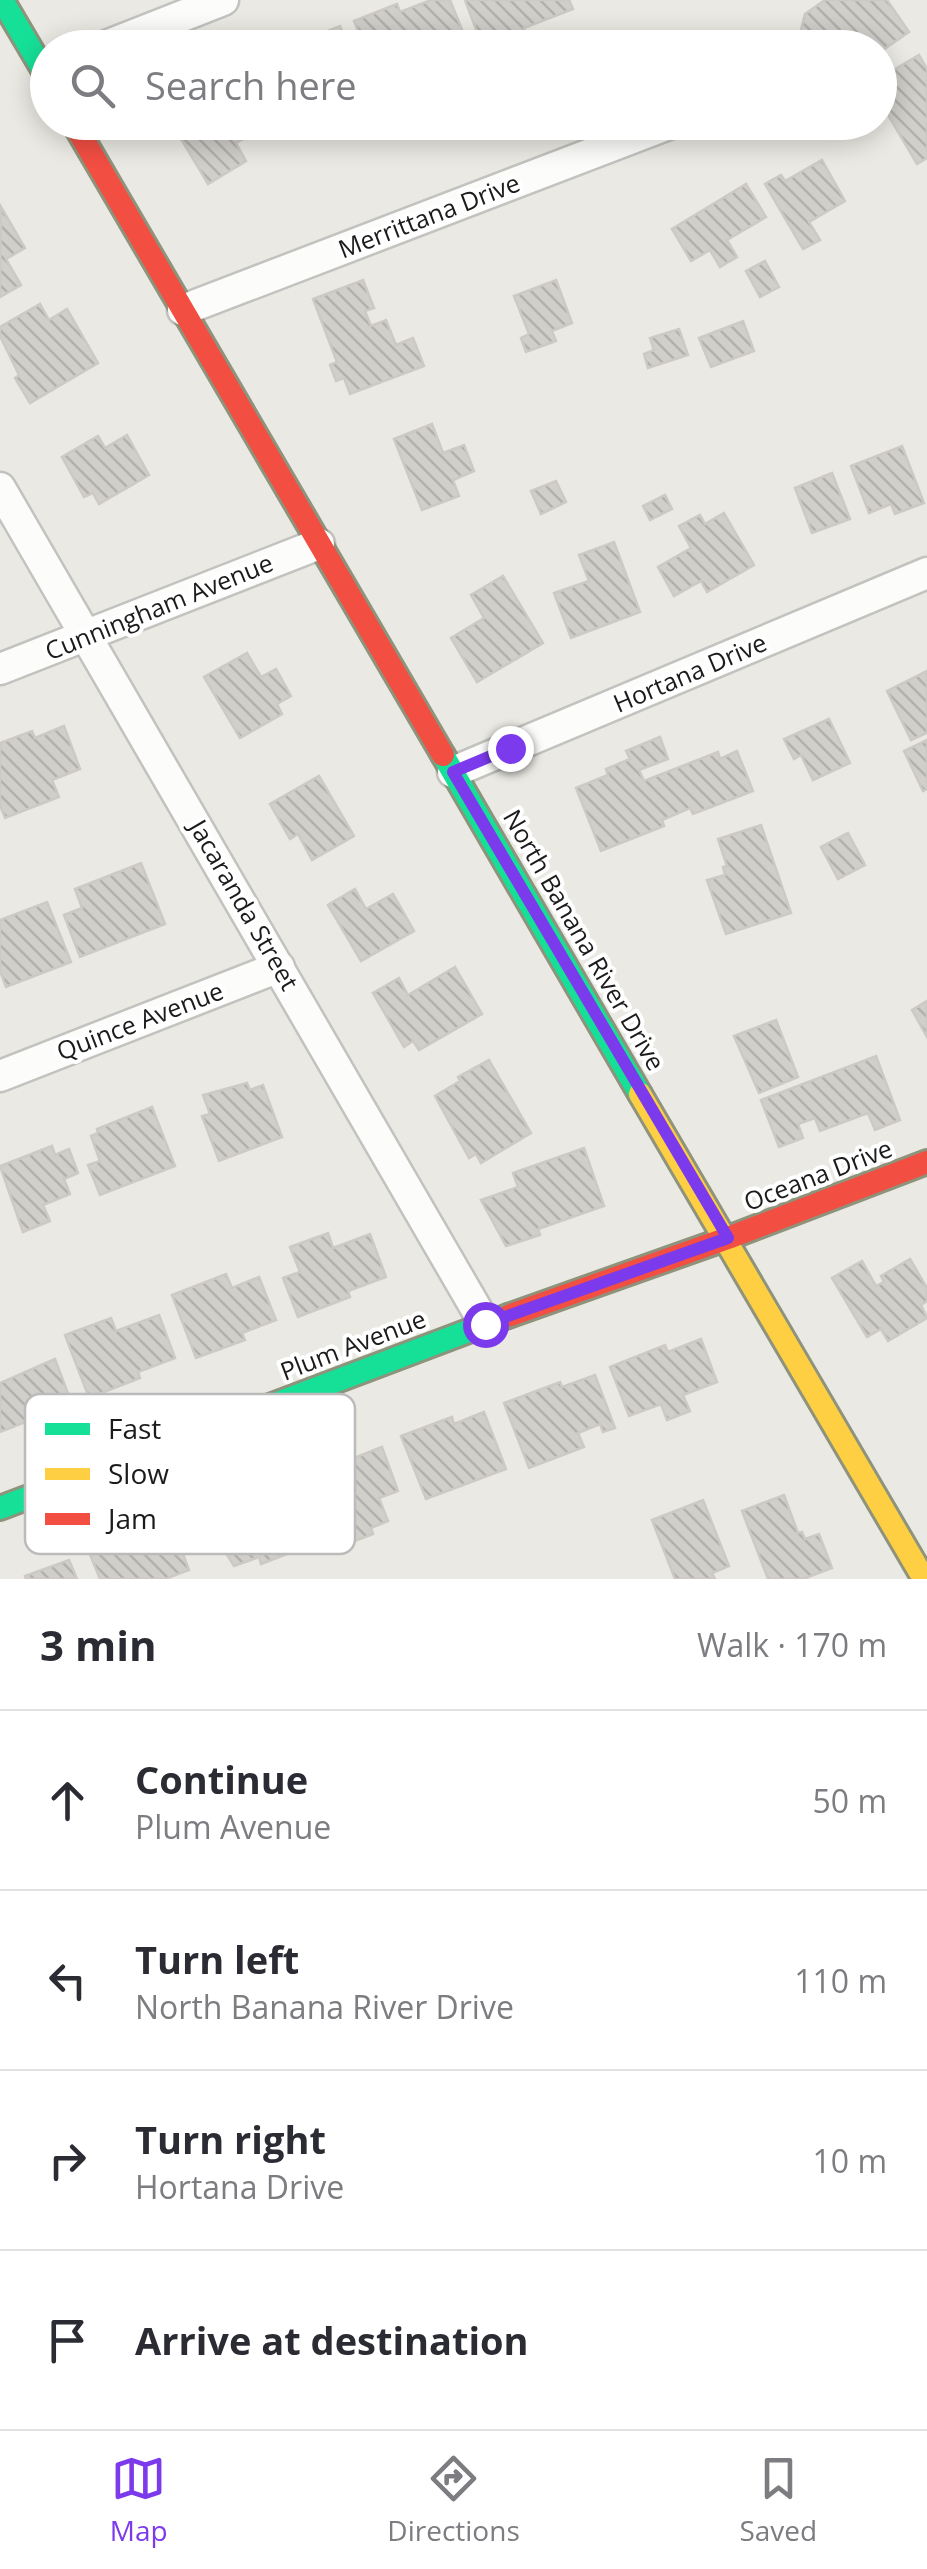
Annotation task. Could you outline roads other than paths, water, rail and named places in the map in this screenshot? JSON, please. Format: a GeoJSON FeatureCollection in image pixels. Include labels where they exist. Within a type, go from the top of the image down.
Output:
{"type":"FeatureCollection","features":[{"type":"Feature","properties":{"kind":"street"},"geometry":{"type":"LineString","coordinates":[[2,0],[30,46]]}},
{"type":"Feature","properties":{"kind":"street"},"geometry":{"type":"LineString","coordinates":[[146,30],[223,0]]}},
{"type":"Feature","properties":{"kind":"street","name":"North Banana River Drive"},"geometry":{"type":"LineString","coordinates":[[84,140],[924,1579]]}},
{"type":"Feature","properties":{"kind":"street","name":"Merrittana Drive"},"geometry":{"type":"LineString","coordinates":[[183,310],[627,140]]}},
{"type":"Feature","properties":{"kind":"street","name":"Jacaranda Street"},"geometry":{"type":"LineString","coordinates":[[0,488],[485,1324]]}},
{"type":"Feature","properties":{"kind":"street","name":"Cunningham Avenue"},"geometry":{"type":"LineString","coordinates":[[0,669],[319,544]]}},
{"type":"Feature","properties":{"kind":"street","name":"Hortana Drive"},"geometry":{"type":"LineString","coordinates":[[453,772],[927,573]]}},
{"type":"Feature","properties":{"kind":"street","name":"Quince Avenue"},"geometry":{"type":"LineString","coordinates":[[0,1076],[279,967]]}},
{"type":"Feature","properties":{"kind":"street","name":"Oceana Drive"},"geometry":{"type":"LineString","coordinates":[[728,1238],[927,1162]]}},
{"type":"Feature","properties":{"kind":"street","name":"Plum Avenue"},"geometry":{"type":"LineString","coordinates":[[300,1394],[728,1238]]}},
{"type":"Feature","properties":{"kind":"street","name":"Plum Avenue"},"geometry":{"type":"LineString","coordinates":[[0,1508],[25,1499]]}}]}
